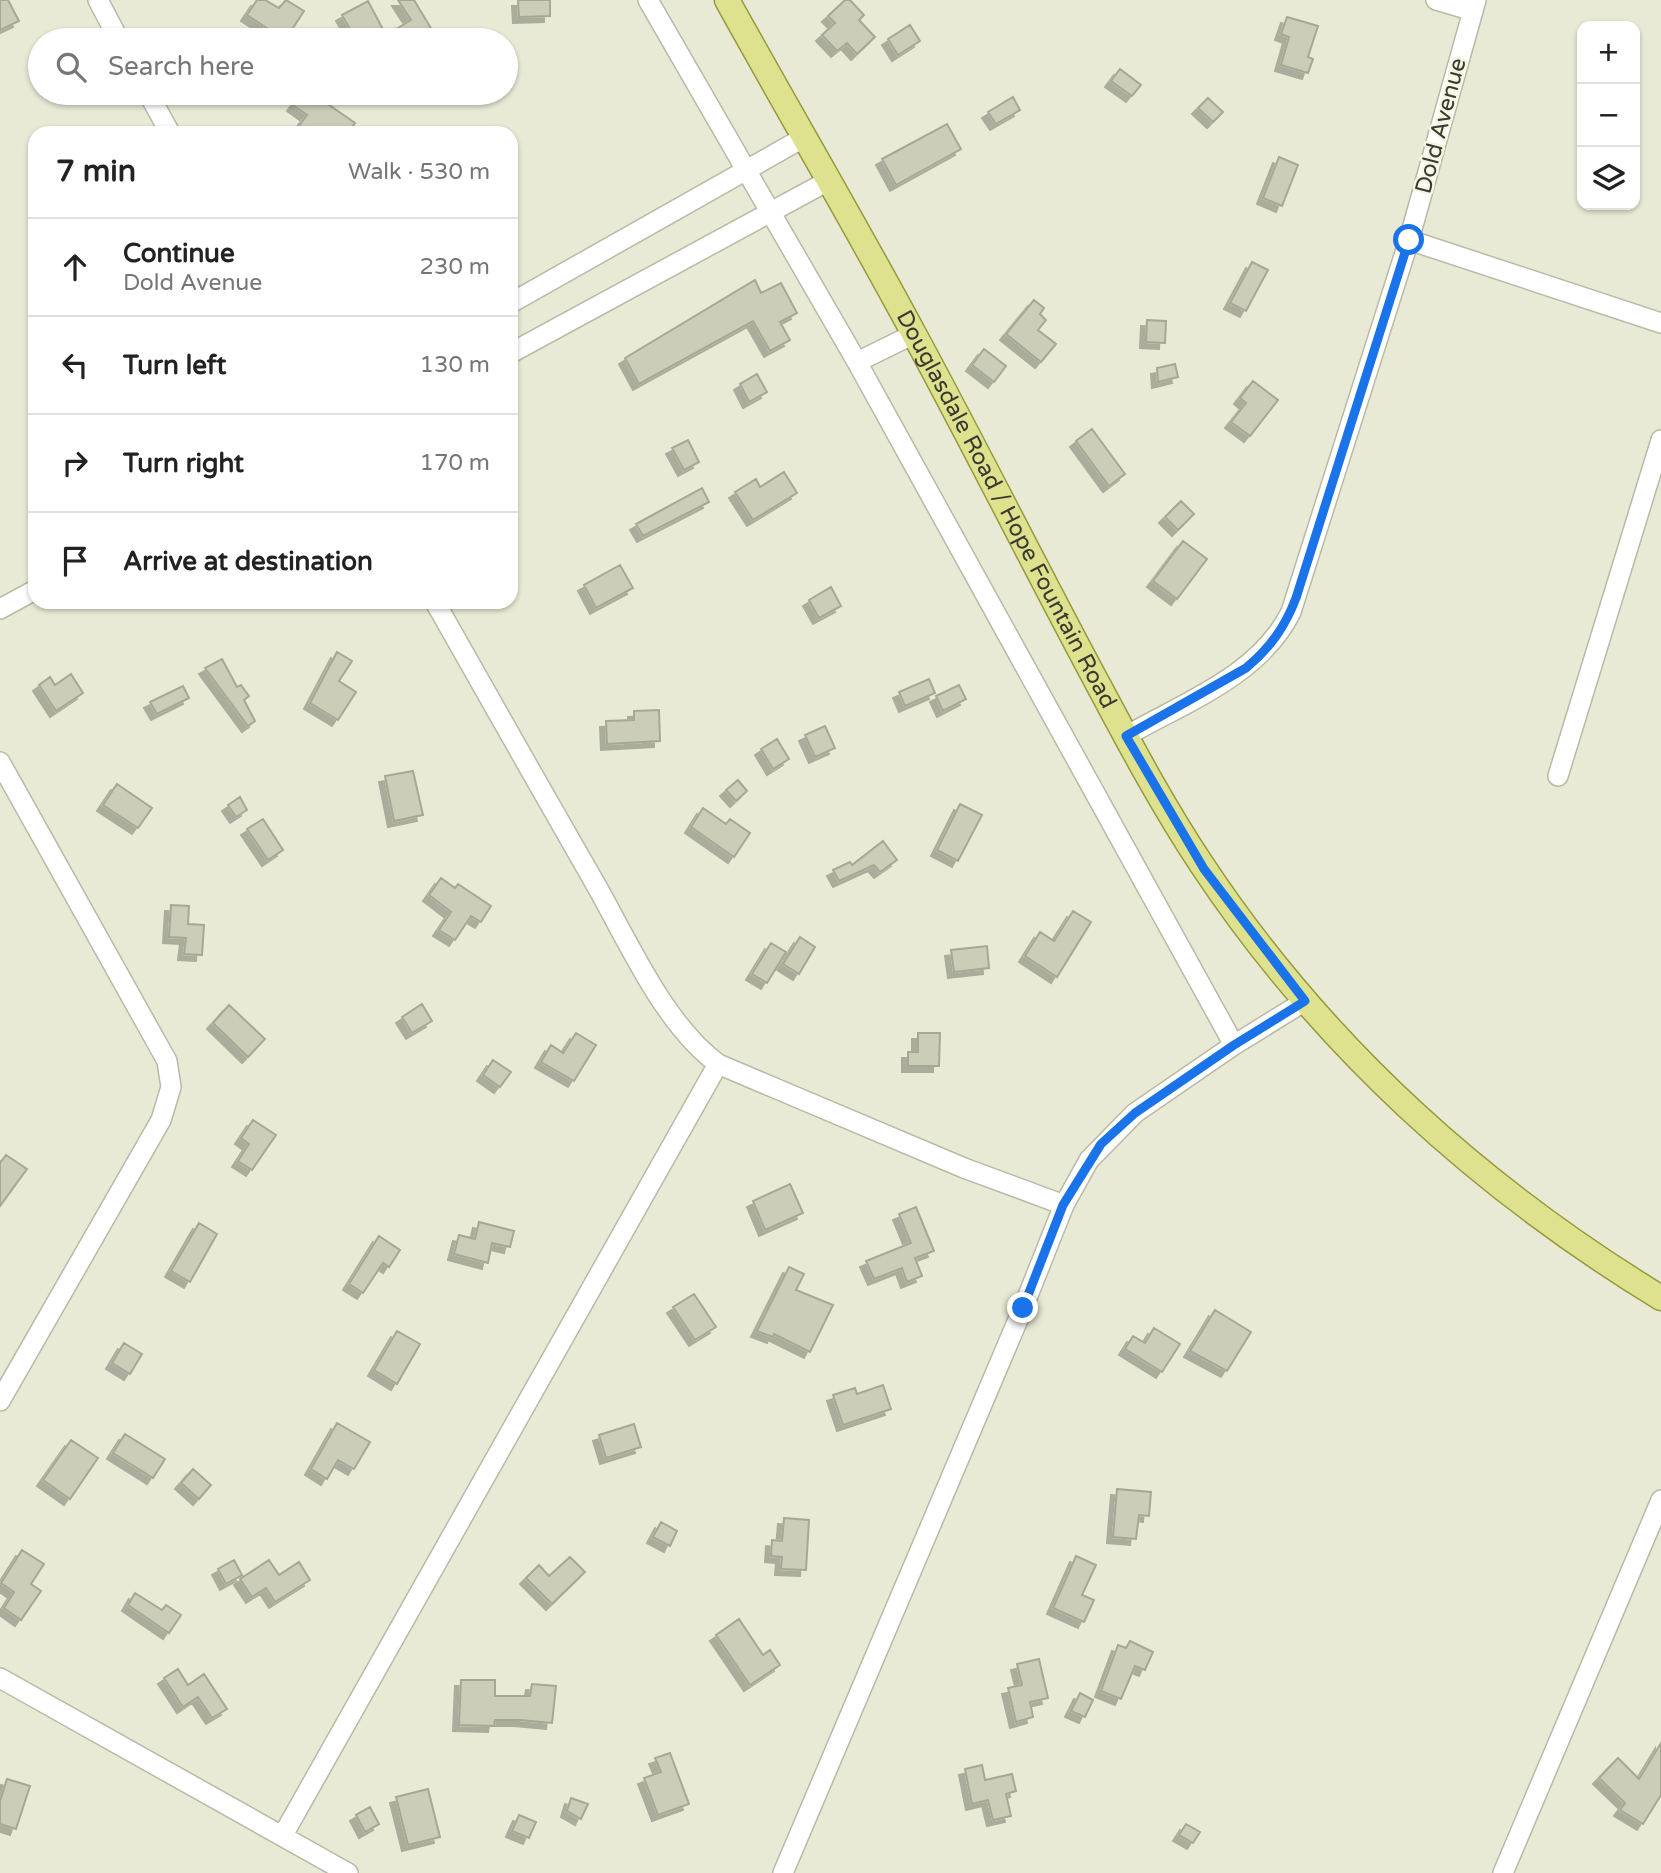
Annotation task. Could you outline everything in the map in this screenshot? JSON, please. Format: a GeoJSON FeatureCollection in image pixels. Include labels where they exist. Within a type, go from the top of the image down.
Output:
{"type":"FeatureCollection","features":[{"type":"Feature","properties":{"kind":"main road","name":"Douglasdale Road / Hope Fountain Road"},"geometry":{"type":"LineString","coordinates":[[727,0],[914,334],[1019,538],[1126,736],[1204,869],[1305,1001],[1376,1077],[1453,1150],[1566,1237],[1661,1298]]}},
{"type":"Feature","properties":{"kind":"street"},"geometry":{"type":"LineString","coordinates":[[97,0],[112,28]]}},
{"type":"Feature","properties":{"kind":"street"},"geometry":{"type":"LineString","coordinates":[[648,0],[857,362],[1234,1045]]}},
{"type":"Feature","properties":{"kind":"street"},"geometry":{"type":"LineString","coordinates":[[1436,0],[1474,6]]}},
{"type":"Feature","properties":{"kind":"street","name":"Dold Avenue"},"geometry":{"type":"LineString","coordinates":[[1126,736],[1246,668],[1263,654],[1284,625],[1296,598],[1409,240],[1474,6]]}},
{"type":"Feature","properties":{"kind":"street"},"geometry":{"type":"LineString","coordinates":[[155,105],[166,126]]}},
{"type":"Feature","properties":{"kind":"street"},"geometry":{"type":"LineString","coordinates":[[518,299],[803,138]]}},
{"type":"Feature","properties":{"kind":"street"},"geometry":{"type":"LineString","coordinates":[[518,349],[828,181]]}},
{"type":"Feature","properties":{"kind":"street"},"geometry":{"type":"LineString","coordinates":[[1409,240],[1661,323]]}},
{"type":"Feature","properties":{"kind":"street"},"geometry":{"type":"LineString","coordinates":[[857,362],[914,334]]}},
{"type":"Feature","properties":{"kind":"street"},"geometry":{"type":"LineString","coordinates":[[1559,776],[1661,440]]}},
{"type":"Feature","properties":{"kind":"street"},"geometry":{"type":"LineString","coordinates":[[0,609],[28,594]]}},
{"type":"Feature","properties":{"kind":"street"},"geometry":{"type":"LineString","coordinates":[[439,609],[638,959],[683,1031],[718,1064],[964,1168],[1063,1205]]}},
{"type":"Feature","properties":{"kind":"street"},"geometry":{"type":"LineString","coordinates":[[0,762],[167,1061],[171,1087],[161,1120],[0,1401]]}},
{"type":"Feature","properties":{"kind":"street"},"geometry":{"type":"LineString","coordinates":[[783,1873],[1018,1321],[1063,1205],[1089,1160],[1113,1132],[1135,1113],[1234,1045],[1305,1001]]}},
{"type":"Feature","properties":{"kind":"street"},"geometry":{"type":"LineString","coordinates":[[283,1835],[718,1064]]}},
{"type":"Feature","properties":{"kind":"street"},"geometry":{"type":"LineString","coordinates":[[1503,1873],[1661,1500]]}},
{"type":"Feature","properties":{"kind":"street"},"geometry":{"type":"LineString","coordinates":[[0,1678],[348,1873]]}},
{"type":"Feature","properties":{"kind":"building"},"geometry":{"type":"Polygon","coordinates":[[[0,0],[8,0],[19,21],[0,30],[0,0]]]}},
{"type":"Feature","properties":{"kind":"building"},"geometry":{"type":"Polygon","coordinates":[[[257,0],[265,0],[279,8],[286,0],[304,11],[293,28],[267,28],[247,15],[257,0]]]}},
{"type":"Feature","properties":{"kind":"building"},"geometry":{"type":"Polygon","coordinates":[[[398,0],[414,0],[431,28],[398,28],[411,20],[398,0]]]}},
{"type":"Feature","properties":{"kind":"building"},"geometry":{"type":"Polygon","coordinates":[[[518,0],[550,0],[550,16],[519,17],[518,0]]]}},
{"type":"Feature","properties":{"kind":"building"},"geometry":{"type":"Polygon","coordinates":[[[845,0],[850,0],[864,15],[859,20],[875,37],[857,54],[847,43],[837,51],[822,35],[835,23],[828,16],[845,0]]]}},
{"type":"Feature","properties":{"kind":"building"},"geometry":{"type":"Polygon","coordinates":[[[368,1],[382,28],[349,28],[342,15],[368,1]]]}},
{"type":"Feature","properties":{"kind":"building"},"geometry":{"type":"Polygon","coordinates":[[[1287,17],[1318,26],[1308,57],[1313,59],[1308,73],[1281,65],[1289,37],[1281,34],[1287,17]]]}},
{"type":"Feature","properties":{"kind":"building"},"geometry":{"type":"Polygon","coordinates":[[[910,25],[920,41],[898,55],[888,39],[910,25]]]}},
{"type":"Feature","properties":{"kind":"building"},"geometry":{"type":"Polygon","coordinates":[[[1120,69],[1141,85],[1132,96],[1111,81],[1120,69]]]}},
{"type":"Feature","properties":{"kind":"building"},"geometry":{"type":"Polygon","coordinates":[[[1013,97],[1020,110],[996,124],[988,112],[1013,97]]]}},
{"type":"Feature","properties":{"kind":"building"},"geometry":{"type":"Polygon","coordinates":[[[1208,98],[1223,112],[1213,122],[1198,108],[1208,98]]]}},
{"type":"Feature","properties":{"kind":"building"},"geometry":{"type":"Polygon","coordinates":[[[293,105],[329,105],[355,123],[353,126],[299,126],[307,115],[293,105]]]}},
{"type":"Feature","properties":{"kind":"building"},"geometry":{"type":"Polygon","coordinates":[[[947,124],[961,149],[896,185],[882,159],[947,124]]]}},
{"type":"Feature","properties":{"kind":"building"},"geometry":{"type":"Polygon","coordinates":[[[1279,157],[1298,165],[1282,206],[1263,198],[1279,157]]]}},
{"type":"Feature","properties":{"kind":"building"},"geometry":{"type":"Polygon","coordinates":[[[1252,262],[1268,270],[1246,311],[1230,303],[1252,262]]]}},
{"type":"Feature","properties":{"kind":"building"},"geometry":{"type":"Polygon","coordinates":[[[755,280],[761,293],[781,283],[797,313],[780,322],[790,340],[770,351],[753,321],[639,384],[625,358],[755,280]]]}},
{"type":"Feature","properties":{"kind":"building"},"geometry":{"type":"Polygon","coordinates":[[[1034,300],[1044,308],[1040,314],[1046,320],[1038,330],[1056,344],[1041,362],[1006,334],[1034,300]]]}},
{"type":"Feature","properties":{"kind":"building"},"geometry":{"type":"Polygon","coordinates":[[[1147,320],[1166,321],[1165,343],[1146,342],[1147,320]]]}},
{"type":"Feature","properties":{"kind":"building"},"geometry":{"type":"Polygon","coordinates":[[[984,349],[1006,366],[994,382],[972,365],[984,349]]]}},
{"type":"Feature","properties":{"kind":"building"},"geometry":{"type":"Polygon","coordinates":[[[1175,364],[1178,377],[1158,382],[1157,368],[1175,364]]]}},
{"type":"Feature","properties":{"kind":"building"},"geometry":{"type":"Polygon","coordinates":[[[757,374],[767,392],[749,402],[740,384],[757,374]]]}},
{"type":"Feature","properties":{"kind":"building"},"geometry":{"type":"Polygon","coordinates":[[[1253,381],[1278,400],[1250,436],[1231,422],[1246,403],[1240,398],[1253,381]]]}},
{"type":"Feature","properties":{"kind":"building"},"geometry":{"type":"Polygon","coordinates":[[[1092,429],[1125,474],[1109,486],[1076,441],[1092,429]]]}},
{"type":"Feature","properties":{"kind":"building"},"geometry":{"type":"Polygon","coordinates":[[[688,440],[699,462],[684,470],[672,448],[688,440]]]}},
{"type":"Feature","properties":{"kind":"building"},"geometry":{"type":"Polygon","coordinates":[[[784,472],[797,493],[753,520],[735,492],[756,479],[760,487],[784,472]]]}},
{"type":"Feature","properties":{"kind":"building"},"geometry":{"type":"Polygon","coordinates":[[[702,488],[709,502],[643,536],[636,524],[702,488]]]}},
{"type":"Feature","properties":{"kind":"building"},"geometry":{"type":"Polygon","coordinates":[[[1181,501],[1194,514],[1178,530],[1165,517],[1181,501]]]}},
{"type":"Feature","properties":{"kind":"building"},"geometry":{"type":"Polygon","coordinates":[[[1183,541],[1207,559],[1177,599],[1153,581],[1183,541]]]}},
{"type":"Feature","properties":{"kind":"building"},"geometry":{"type":"Polygon","coordinates":[[[620,565],[633,588],[596,608],[584,585],[620,565]]]}},
{"type":"Feature","properties":{"kind":"building"},"geometry":{"type":"Polygon","coordinates":[[[831,587],[841,606],[819,618],[809,600],[831,587]]]}},
{"type":"Feature","properties":{"kind":"building"},"geometry":{"type":"Polygon","coordinates":[[[337,652],[352,661],[339,681],[356,692],[338,720],[310,703],[337,652]]]}},
{"type":"Feature","properties":{"kind":"building"},"geometry":{"type":"Polygon","coordinates":[[[222,659],[237,687],[241,685],[249,696],[244,700],[255,721],[248,726],[205,668],[222,659]]]}},
{"type":"Feature","properties":{"kind":"building"},"geometry":{"type":"Polygon","coordinates":[[[71,674],[83,693],[56,711],[39,685],[50,677],[55,685],[71,674]]]}},
{"type":"Feature","properties":{"kind":"building"},"geometry":{"type":"Polygon","coordinates":[[[929,679],[935,693],[905,706],[899,692],[929,679]]]}},
{"type":"Feature","properties":{"kind":"building"},"geometry":{"type":"Polygon","coordinates":[[[959,685],[966,699],[943,711],[936,696],[959,685]]]}},
{"type":"Feature","properties":{"kind":"building"},"geometry":{"type":"Polygon","coordinates":[[[183,686],[189,698],[157,714],[150,702],[183,686]]]}},
{"type":"Feature","properties":{"kind":"building"},"geometry":{"type":"Polygon","coordinates":[[[659,710],[660,741],[607,744],[606,721],[634,720],[634,711],[659,710]]]}},
{"type":"Feature","properties":{"kind":"building"},"geometry":{"type":"Polygon","coordinates":[[[825,726],[835,748],[815,757],[805,735],[825,726]]]}},
{"type":"Feature","properties":{"kind":"building"},"geometry":{"type":"Polygon","coordinates":[[[777,739],[789,759],[773,769],[761,749],[777,739]]]}},
{"type":"Feature","properties":{"kind":"building"},"geometry":{"type":"Polygon","coordinates":[[[413,771],[423,815],[394,821],[385,776],[413,771]]]}},
{"type":"Feature","properties":{"kind":"building"},"geometry":{"type":"Polygon","coordinates":[[[738,780],[747,791],[736,801],[726,790],[738,780]]]}},
{"type":"Feature","properties":{"kind":"building"},"geometry":{"type":"Polygon","coordinates":[[[117,784],[152,808],[138,828],[103,805],[117,784]]]}},
{"type":"Feature","properties":{"kind":"building"},"geometry":{"type":"Polygon","coordinates":[[[240,797],[247,810],[236,817],[228,805],[240,797]]]}},
{"type":"Feature","properties":{"kind":"building"},"geometry":{"type":"Polygon","coordinates":[[[960,804],[982,815],[958,861],[937,850],[960,804]]]}},
{"type":"Feature","properties":{"kind":"building"},"geometry":{"type":"Polygon","coordinates":[[[703,808],[726,824],[730,819],[750,833],[734,857],[691,827],[703,808]]]}},
{"type":"Feature","properties":{"kind":"building"},"geometry":{"type":"Polygon","coordinates":[[[263,819],[283,850],[268,860],[247,829],[263,819]]]}},
{"type":"Feature","properties":{"kind":"building"},"geometry":{"type":"Polygon","coordinates":[[[883,841],[897,860],[880,872],[874,865],[839,881],[833,870],[850,862],[852,865],[883,841]]]}},
{"type":"Feature","properties":{"kind":"building"},"geometry":{"type":"Polygon","coordinates":[[[441,878],[455,888],[458,884],[491,906],[481,922],[471,916],[455,940],[439,930],[451,912],[429,895],[441,878]]]}},
{"type":"Feature","properties":{"kind":"building"},"geometry":{"type":"Polygon","coordinates":[[[171,905],[189,906],[188,924],[204,925],[202,955],[184,954],[186,938],[169,937],[171,905]]]}},
{"type":"Feature","properties":{"kind":"building"},"geometry":{"type":"Polygon","coordinates":[[[1073,911],[1091,922],[1057,977],[1025,956],[1040,932],[1054,941],[1073,911]]]}},
{"type":"Feature","properties":{"kind":"building"},"geometry":{"type":"Polygon","coordinates":[[[800,937],[815,947],[799,974],[783,964],[800,937]]]}},
{"type":"Feature","properties":{"kind":"building"},"geometry":{"type":"Polygon","coordinates":[[[771,943],[786,952],[767,983],[752,974],[771,943]]]}},
{"type":"Feature","properties":{"kind":"building"},"geometry":{"type":"Polygon","coordinates":[[[987,946],[989,968],[954,972],[951,950],[987,946]]]}},
{"type":"Feature","properties":{"kind":"building"},"geometry":{"type":"Polygon","coordinates":[[[422,1004],[432,1021],[412,1033],[402,1017],[422,1004]]]}},
{"type":"Feature","properties":{"kind":"building"},"geometry":{"type":"Polygon","coordinates":[[[229,1005],[265,1039],[248,1057],[213,1023],[229,1005]]]}},
{"type":"Feature","properties":{"kind":"building"},"geometry":{"type":"Polygon","coordinates":[[[576,1033],[596,1045],[574,1081],[541,1062],[551,1045],[563,1053],[576,1033]]]}},
{"type":"Feature","properties":{"kind":"building"},"geometry":{"type":"Polygon","coordinates":[[[918,1033],[940,1033],[939,1066],[908,1066],[908,1052],[918,1052],[918,1033]]]}},
{"type":"Feature","properties":{"kind":"building"},"geometry":{"type":"Polygon","coordinates":[[[493,1060],[511,1072],[500,1087],[483,1075],[493,1060]]]}},
{"type":"Feature","properties":{"kind":"building"},"geometry":{"type":"Polygon","coordinates":[[[253,1120],[276,1135],[252,1170],[238,1161],[249,1144],[241,1138],[253,1120]]]}},
{"type":"Feature","properties":{"kind":"building"},"geometry":{"type":"Polygon","coordinates":[[[6,1155],[27,1169],[0,1206],[0,1163],[6,1155]]]}},
{"type":"Feature","properties":{"kind":"building"},"geometry":{"type":"Polygon","coordinates":[[[790,1184],[803,1213],[765,1230],[753,1201],[790,1184]]]}},
{"type":"Feature","properties":{"kind":"building"},"geometry":{"type":"Polygon","coordinates":[[[916,1207],[934,1251],[915,1258],[922,1276],[907,1282],[902,1268],[874,1279],[866,1261],[911,1243],[899,1214],[916,1207]]]}},
{"type":"Feature","properties":{"kind":"building"},"geometry":{"type":"Polygon","coordinates":[[[479,1222],[514,1231],[510,1247],[492,1243],[488,1263],[454,1254],[459,1235],[475,1239],[479,1222]]]}},
{"type":"Feature","properties":{"kind":"building"},"geometry":{"type":"Polygon","coordinates":[[[199,1223],[217,1234],[190,1282],[171,1271],[199,1223]]]}},
{"type":"Feature","properties":{"kind":"building"},"geometry":{"type":"Polygon","coordinates":[[[379,1236],[400,1250],[389,1267],[383,1263],[363,1293],[349,1284],[379,1236]]]}},
{"type":"Feature","properties":{"kind":"building"},"geometry":{"type":"Polygon","coordinates":[[[789,1267],[804,1274],[796,1290],[833,1305],[810,1352],[774,1334],[773,1337],[757,1331],[789,1267]]]}},
{"type":"Feature","properties":{"kind":"building"},"geometry":{"type":"Polygon","coordinates":[[[694,1294],[716,1327],[695,1340],[673,1307],[694,1294]]]}},
{"type":"Feature","properties":{"kind":"building"},"geometry":{"type":"Polygon","coordinates":[[[1215,1310],[1251,1332],[1227,1371],[1190,1351],[1215,1310]]]}},
{"type":"Feature","properties":{"kind":"building"},"geometry":{"type":"Polygon","coordinates":[[[1154,1328],[1180,1344],[1162,1372],[1125,1349],[1133,1336],[1145,1343],[1154,1328]]]}},
{"type":"Feature","properties":{"kind":"building"},"geometry":{"type":"Polygon","coordinates":[[[397,1331],[420,1344],[397,1384],[374,1370],[397,1331]]]}},
{"type":"Feature","properties":{"kind":"building"},"geometry":{"type":"Polygon","coordinates":[[[124,1343],[142,1354],[130,1374],[112,1363],[124,1343]]]}},
{"type":"Feature","properties":{"kind":"building"},"geometry":{"type":"Polygon","coordinates":[[[883,1385],[891,1409],[843,1425],[833,1395],[855,1388],[857,1394],[883,1385]]]}},
{"type":"Feature","properties":{"kind":"building"},"geometry":{"type":"Polygon","coordinates":[[[337,1423],[370,1442],[354,1469],[338,1460],[327,1479],[311,1469],[337,1423]]]}},
{"type":"Feature","properties":{"kind":"building"},"geometry":{"type":"Polygon","coordinates":[[[634,1424],[641,1447],[606,1458],[599,1435],[634,1424]]]}},
{"type":"Feature","properties":{"kind":"building"},"geometry":{"type":"Polygon","coordinates":[[[125,1434],[165,1459],[153,1478],[113,1453],[125,1434]]]}},
{"type":"Feature","properties":{"kind":"building"},"geometry":{"type":"Polygon","coordinates":[[[71,1440],[98,1458],[70,1499],[43,1480],[71,1440]]]}},
{"type":"Feature","properties":{"kind":"building"},"geometry":{"type":"Polygon","coordinates":[[[193,1469],[211,1485],[199,1499],[181,1483],[193,1469]]]}},
{"type":"Feature","properties":{"kind":"building"},"geometry":{"type":"Polygon","coordinates":[[[1117,1489],[1151,1492],[1149,1516],[1139,1515],[1136,1539],[1113,1537],[1117,1489]]]}},
{"type":"Feature","properties":{"kind":"building"},"geometry":{"type":"Polygon","coordinates":[[[784,1518],[809,1520],[806,1570],[781,1569],[782,1557],[771,1556],[772,1540],[782,1541],[784,1518]]]}},
{"type":"Feature","properties":{"kind":"building"},"geometry":{"type":"Polygon","coordinates":[[[661,1522],[677,1531],[670,1546],[653,1537],[661,1522]]]}},
{"type":"Feature","properties":{"kind":"building"},"geometry":{"type":"Polygon","coordinates":[[[22,1550],[44,1564],[31,1584],[41,1591],[21,1620],[4,1608],[14,1592],[1,1583],[22,1550]]]}},
{"type":"Feature","properties":{"kind":"building"},"geometry":{"type":"Polygon","coordinates":[[[1076,1556],[1096,1565],[1082,1595],[1094,1600],[1084,1622],[1053,1608],[1076,1556]]]}},
{"type":"Feature","properties":{"kind":"building"},"geometry":{"type":"Polygon","coordinates":[[[570,1557],[585,1572],[552,1604],[526,1578],[539,1565],[549,1576],[570,1557]]]}},
{"type":"Feature","properties":{"kind":"building"},"geometry":{"type":"Polygon","coordinates":[[[234,1560],[242,1575],[226,1584],[218,1569],[234,1560]]]}},
{"type":"Feature","properties":{"kind":"building"},"geometry":{"type":"Polygon","coordinates":[[[269,1560],[279,1575],[299,1562],[310,1580],[275,1602],[266,1588],[252,1597],[240,1579],[269,1560]]]}},
{"type":"Feature","properties":{"kind":"building"},"geometry":{"type":"Polygon","coordinates":[[[135,1593],[162,1610],[166,1605],[181,1615],[169,1633],[128,1605],[135,1593]]]}},
{"type":"Feature","properties":{"kind":"building"},"geometry":{"type":"Polygon","coordinates":[[[739,1619],[763,1655],[770,1650],[780,1665],[750,1685],[716,1635],[739,1619]]]}},
{"type":"Feature","properties":{"kind":"building"},"geometry":{"type":"Polygon","coordinates":[[[1130,1641],[1153,1652],[1145,1670],[1135,1666],[1121,1699],[1101,1691],[1118,1645],[1126,1648],[1130,1641]]]}},
{"type":"Feature","properties":{"kind":"building"},"geometry":{"type":"Polygon","coordinates":[[[1039,1659],[1048,1698],[1030,1702],[1033,1717],[1016,1722],[1008,1688],[1022,1685],[1017,1664],[1039,1659]]]}},
{"type":"Feature","properties":{"kind":"building"},"geometry":{"type":"Polygon","coordinates":[[[178,1669],[188,1685],[204,1674],[227,1709],[212,1718],[198,1697],[183,1707],[164,1678],[178,1669]]]}},
{"type":"Feature","properties":{"kind":"building"},"geometry":{"type":"Polygon","coordinates":[[[461,1680],[495,1680],[495,1696],[530,1696],[532,1684],[556,1686],[552,1723],[495,1720],[494,1726],[459,1725],[461,1680]]]}},
{"type":"Feature","properties":{"kind":"building"},"geometry":{"type":"Polygon","coordinates":[[[1080,1693],[1093,1700],[1085,1717],[1071,1711],[1080,1693]]]}},
{"type":"Feature","properties":{"kind":"building"},"geometry":{"type":"Polygon","coordinates":[[[1661,1743],[1661,1795],[1643,1824],[1620,1810],[1625,1803],[1599,1778],[1618,1758],[1639,1779],[1661,1743]]]}},
{"type":"Feature","properties":{"kind":"building"},"geometry":{"type":"Polygon","coordinates":[[[670,1753],[689,1804],[658,1815],[644,1778],[661,1772],[655,1758],[670,1753]]]}},
{"type":"Feature","properties":{"kind":"building"},"geometry":{"type":"Polygon","coordinates":[[[982,1765],[985,1780],[1012,1774],[1016,1791],[1006,1794],[1011,1816],[993,1820],[988,1800],[972,1804],[965,1769],[982,1765]]]}},
{"type":"Feature","properties":{"kind":"building"},"geometry":{"type":"Polygon","coordinates":[[[7,1779],[30,1786],[16,1829],[0,1824],[0,1801],[7,1779]]]}},
{"type":"Feature","properties":{"kind":"building"},"geometry":{"type":"Polygon","coordinates":[[[428,1789],[440,1837],[408,1845],[396,1797],[428,1789]]]}},
{"type":"Feature","properties":{"kind":"building"},"geometry":{"type":"Polygon","coordinates":[[[571,1798],[588,1804],[581,1819],[567,1811],[571,1798]]]}},
{"type":"Feature","properties":{"kind":"building"},"geometry":{"type":"Polygon","coordinates":[[[370,1807],[379,1824],[365,1832],[356,1815],[370,1807]]]}},
{"type":"Feature","properties":{"kind":"building"},"geometry":{"type":"Polygon","coordinates":[[[519,1815],[536,1822],[529,1838],[512,1831],[519,1815]]]}},
{"type":"Feature","properties":{"kind":"building"},"geometry":{"type":"Polygon","coordinates":[[[1186,1824],[1200,1832],[1193,1843],[1179,1835],[1186,1824]]]}},
{"type":"Feature","properties":{"kind":"route"},"geometry":{"type":"LineString","coordinates":[[1023,1308],[1063,1205],[1101,1144],[1135,1113],[1234,1045],[1305,1001],[1204,869],[1126,736],[1246,668],[1277,638],[1296,598],[1409,240]]}}]}
